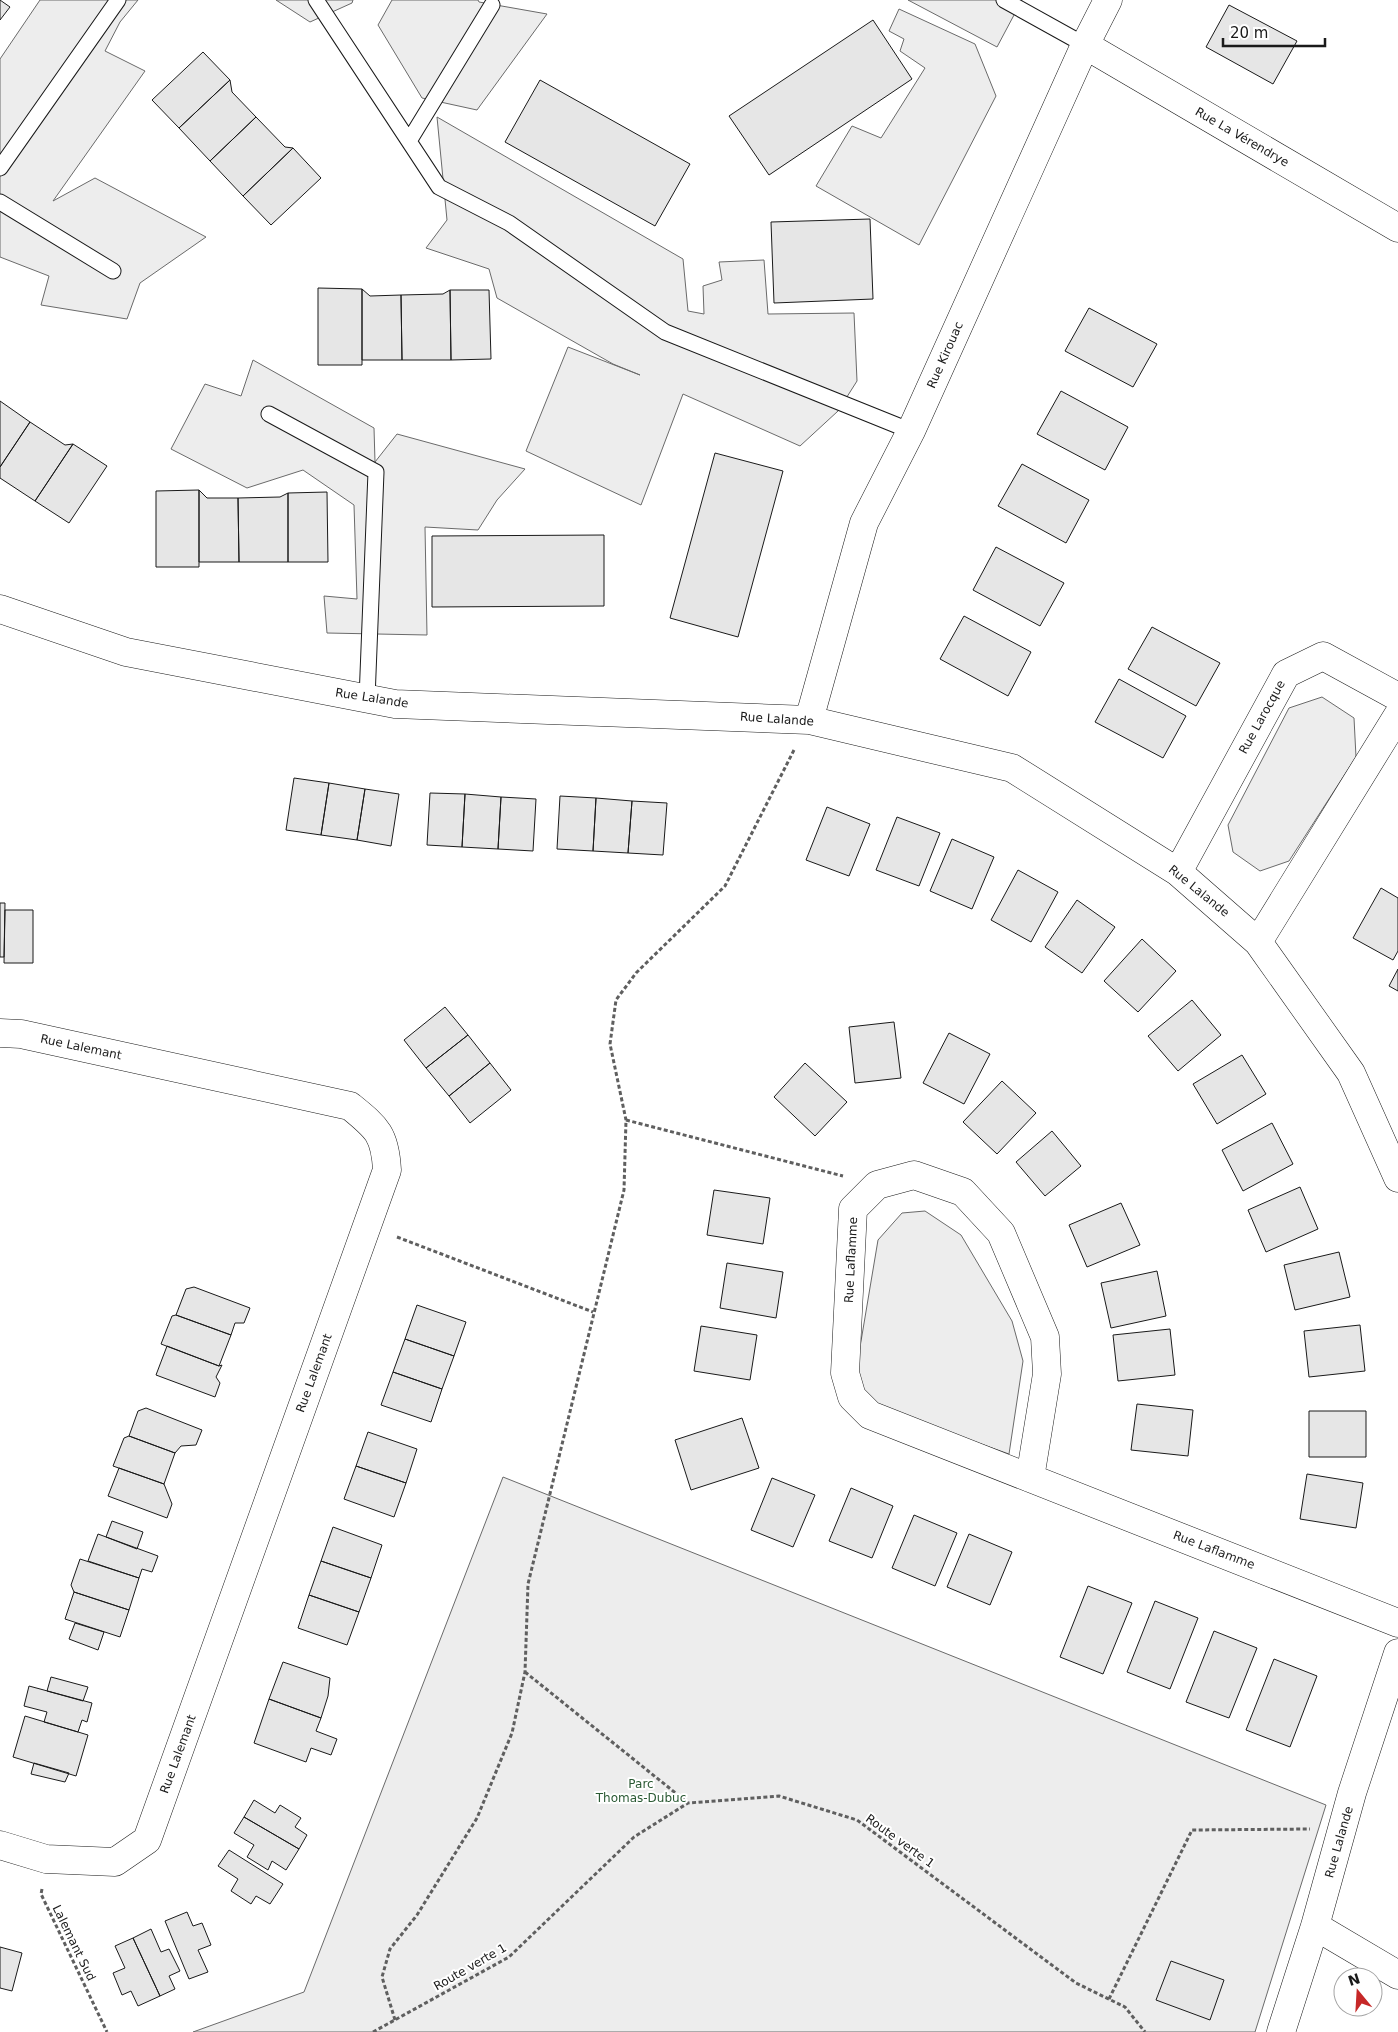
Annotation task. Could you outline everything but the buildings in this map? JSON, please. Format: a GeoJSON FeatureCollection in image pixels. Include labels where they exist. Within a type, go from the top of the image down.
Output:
{"type":"FeatureCollection","features":[{"type":"Feature","properties":{"kind":"street","name":"Rue Kirouac"},"geometry":{"type":"LineString","coordinates":[[809,720],[864,523],[911,431],[1085,45],[1108,0]]}},
{"type":"Feature","properties":{"kind":"street","name":"Rue La Vérendrye"},"geometry":{"type":"LineString","coordinates":[[1085,45],[1398,228]]}},
{"type":"Feature","properties":{"kind":"street","name":"Rue Lalande"},"geometry":{"type":"LineString","coordinates":[[0,609],[126,652],[395,704],[809,720],[1012,768],[1178,872],[1258,942],[1351,1073],[1398,1178]]}},
{"type":"Feature","properties":{"kind":"street","name":"Rue Larocque"},"geometry":{"type":"LineString","coordinates":[[1178,872],[1286,674],[1323,656],[1398,697]]}},
{"type":"Feature","properties":{"kind":"street"},"geometry":{"type":"LineString","coordinates":[[1258,942],[1398,715]]}},
{"type":"Feature","properties":{"kind":"street","name":"Rue Lalemant"},"geometry":{"type":"LineString","coordinates":[[0,1033],[21,1034],[350,1106],[374,1125],[386,1147],[387,1170],[147,1840],[115,1862],[46,1859],[0,1846]]}},
{"type":"Feature","properties":{"kind":"street"},"geometry":{"type":"LineString","coordinates":[[877,1185],[914,1175],[963,1192],[1001,1233],[1046,1337],[1047,1374],[1030,1478]]}},
{"type":"Feature","properties":{"kind":"street","name":"Rue Laflamme"},"geometry":{"type":"LineString","coordinates":[[877,1185],[854,1210],[846,1373],[852,1397],[870,1415],[1398,1623]]}},
{"type":"Feature","properties":{"kind":"street","name":"Rue Lalande"},"geometry":{"type":"LineString","coordinates":[[1281,2032],[1315,1926],[1342,1829],[1398,1653]]}},
{"type":"Feature","properties":{"kind":"street"},"geometry":{"type":"LineString","coordinates":[[1315,1926],[1398,1975]]}},
{"type":"Feature","properties":{"kind":"lane"},"geometry":{"type":"LineString","coordinates":[[0,168],[118,0]]}},
{"type":"Feature","properties":{"kind":"lane"},"geometry":{"type":"LineString","coordinates":[[316,0],[439,187],[510,223],[665,332],[911,431]]}},
{"type":"Feature","properties":{"kind":"lane"},"geometry":{"type":"LineString","coordinates":[[1004,0],[1085,45]]}},
{"type":"Feature","properties":{"kind":"lane"},"geometry":{"type":"LineString","coordinates":[[409,141],[492,5]]}},
{"type":"Feature","properties":{"kind":"lane"},"geometry":{"type":"LineString","coordinates":[[0,202],[113,271]]}},
{"type":"Feature","properties":{"kind":"lane"},"geometry":{"type":"LineString","coordinates":[[269,414],[376,472],[367,699]]}},
{"type":"Feature","properties":{"kind":"path"},"geometry":{"type":"LineString","coordinates":[[395,2020],[382,1976],[390,1949],[417,1914],[477,1818],[512,1733],[525,1672],[528,1584],[624,1190],[626,1120],[610,1044],[616,1000],[636,973],[725,886],[809,720]]}},
{"type":"Feature","properties":{"kind":"path"},"geometry":{"type":"LineString","coordinates":[[626,1120],[877,1185]]}},
{"type":"Feature","properties":{"kind":"path"},"geometry":{"type":"LineString","coordinates":[[368,1226],[593,1312]]}},
{"type":"Feature","properties":{"kind":"path"},"geometry":{"type":"LineString","coordinates":[[525,1672],[688,1803]]}},
{"type":"Feature","properties":{"kind":"path","name":"Route verte 1"},"geometry":{"type":"LineString","coordinates":[[373,2032],[509,1957],[634,1837],[688,1803],[779,1796],[858,1820],[1076,1982],[1125,2007],[1145,2032]]}},
{"type":"Feature","properties":{"kind":"path"},"geometry":{"type":"LineString","coordinates":[[1109,1999],[1192,1830],[1342,1829]]}},
{"type":"Feature","properties":{"kind":"path","name":"Lalemant Sud"},"geometry":{"type":"LineString","coordinates":[[46,1859],[41,1894],[107,2032]]}},
{"type":"Feature","properties":{"kind":"shaded area"},"geometry":{"type":"Polygon","coordinates":[[[40,0],[138,0],[120,22],[105,51],[145,71],[53,201],[95,178],[206,237],[140,283],[127,319],[41,305],[49,276],[0,257],[0,59],[40,0]]]}},
{"type":"Feature","properties":{"kind":"shaded area"},"geometry":{"type":"Polygon","coordinates":[[[276,0],[353,0],[352,3],[310,22],[276,0]]]}},
{"type":"Feature","properties":{"kind":"shaded area"},"geometry":{"type":"Polygon","coordinates":[[[392,0],[478,0],[479,2],[547,14],[477,110],[422,98],[378,25],[392,0]]]}},
{"type":"Feature","properties":{"kind":"shaded area"},"geometry":{"type":"Polygon","coordinates":[[[908,0],[1022,0],[997,47],[908,0]]]}},
{"type":"Feature","properties":{"kind":"shaded area"},"geometry":{"type":"Polygon","coordinates":[[[899,9],[975,44],[996,96],[919,245],[816,186],[852,126],[881,138],[925,68],[900,51],[904,39],[889,31],[899,9]]]}},
{"type":"Feature","properties":{"kind":"shaded area"},"geometry":{"type":"Polygon","coordinates":[[[437,117],[683,259],[688,311],[704,314],[703,286],[722,280],[719,262],[764,260],[768,314],[854,313],[857,381],[838,411],[800,446],[683,394],[641,505],[526,451],[568,347],[640,375],[613,364],[497,298],[489,269],[426,248],[447,220],[437,117]]]}},
{"type":"Feature","properties":{"kind":"shaded area"},"geometry":{"type":"Polygon","coordinates":[[[253,360],[374,428],[375,462],[397,434],[525,469],[497,500],[478,530],[425,527],[427,635],[327,633],[324,596],[357,599],[354,505],[303,470],[247,488],[171,449],[205,384],[241,396],[253,360]]]}},
{"type":"Feature","properties":{"kind":"shaded area"},"geometry":{"type":"Polygon","coordinates":[[[1322,697],[1354,718],[1356,757],[1289,861],[1260,871],[1233,852],[1228,825],[1289,708],[1322,697]]]}},
{"type":"Feature","properties":{"kind":"shaded area"},"geometry":{"type":"Polygon","coordinates":[[[925,1211],[961,1235],[1012,1321],[1023,1361],[1009,1454],[877,1407],[862,1393],[856,1371],[878,1240],[902,1213],[925,1211]]]}},
{"type":"Feature","properties":{"kind":"shaded area","name":"Parc Thomas-Dubuc"},"geometry":{"type":"Polygon","coordinates":[[[503,1477],[1326,1805],[1255,2032],[193,2032],[304,1992],[503,1477]]]}}]}
